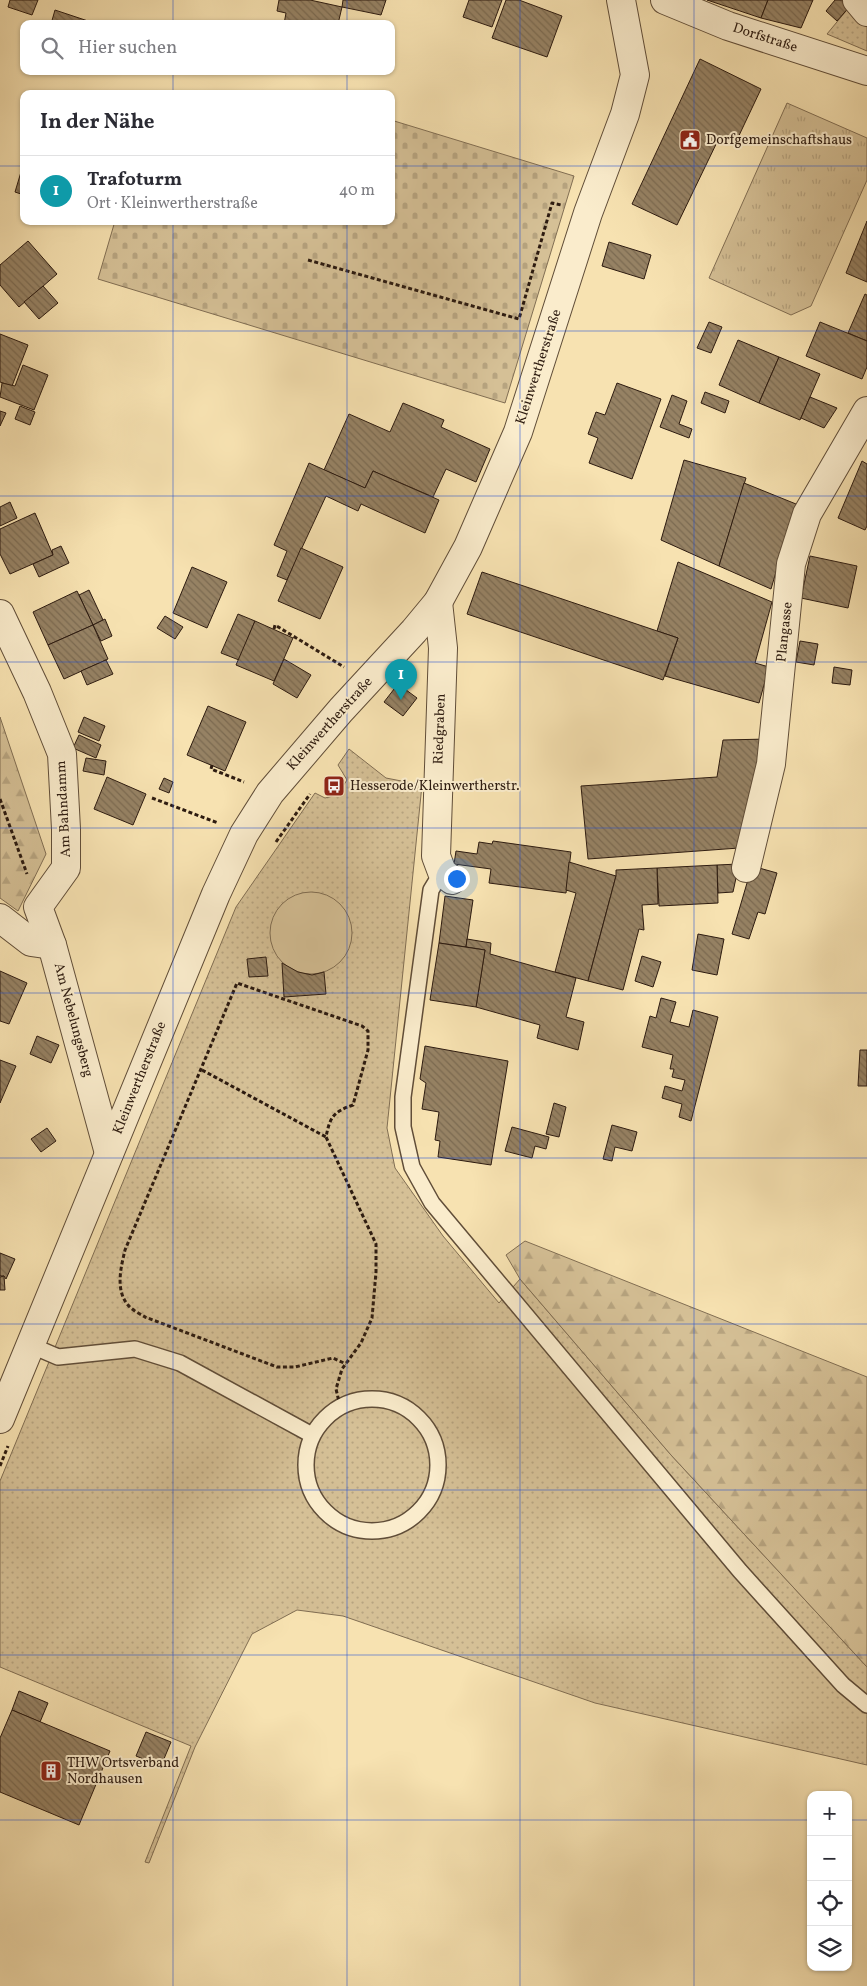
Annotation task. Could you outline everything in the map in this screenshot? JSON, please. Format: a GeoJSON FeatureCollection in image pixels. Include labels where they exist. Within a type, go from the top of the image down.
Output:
{"type":"FeatureCollection","features":[{"type":"Feature","properties":{"kind":"street","name":"Kleinwertherstraße"},"geometry":{"type":"LineString","coordinates":[[0,1419],[7,1383],[30,1345],[216,894],[244,834],[270,793],[296,761],[414,632],[438,602],[468,547],[518,432],[588,213],[625,114],[635,75],[621,0]]}},
{"type":"Feature","properties":{"kind":"street","name":"Dorfstraße"},"geometry":{"type":"LineString","coordinates":[[665,0],[728,26],[867,71]]}},
{"type":"Feature","properties":{"kind":"street"},"geometry":{"type":"LineString","coordinates":[[857,0],[867,12]]}},
{"type":"Feature","properties":{"kind":"street","name":"Plangasse"},"geometry":{"type":"LineString","coordinates":[[746,868],[771,764],[791,564],[807,514],[867,411]]}},
{"type":"Feature","properties":{"kind":"street","name":"Riedgraben"},"geometry":{"type":"LineString","coordinates":[[438,602],[443,648],[436,856],[447,876]]}},
{"type":"Feature","properties":{"kind":"street","name":"Am Bahndamm"},"geometry":{"type":"LineString","coordinates":[[0,614],[37,692],[62,754],[66,868],[38,907]]}},
{"type":"Feature","properties":{"kind":"street"},"geometry":{"type":"LineString","coordinates":[[38,907],[52,945]]}},
{"type":"Feature","properties":{"kind":"street","name":"Am Nebelungsberg"},"geometry":{"type":"LineString","coordinates":[[0,918],[31,942],[52,945],[109,1153]]}},
{"type":"Feature","properties":{"kind":"lane"},"geometry":{"type":"LineString","coordinates":[[447,876],[431,890],[404,1097],[403,1127],[412,1167],[432,1203],[740,1571],[843,1685],[867,1705]]}},
{"type":"Feature","properties":{"kind":"lane"},"geometry":{"type":"LineString","coordinates":[[30,1345],[58,1357],[135,1349],[180,1363],[312,1435]]}},
{"type":"Feature","properties":{"kind":"lane"},"geometry":{"type":"LineString","coordinates":[[360,1399],[381,1399],[401,1405],[418,1417],[430,1434],[437,1454],[437,1475],[431,1495],[419,1511],[402,1524],[383,1530],[362,1530],[342,1524],[325,1512],[313,1496],[306,1476],[306,1456],[312,1435],[324,1418],[340,1406],[360,1399]]}},
{"type":"Feature","properties":{"kind":"path"},"geometry":{"type":"LineString","coordinates":[[308,260],[519,319],[552,203],[588,213]]}},
{"type":"Feature","properties":{"kind":"path"},"geometry":{"type":"LineString","coordinates":[[274,629],[275,625],[368,681]]}},
{"type":"Feature","properties":{"kind":"path"},"geometry":{"type":"LineString","coordinates":[[212,766],[211,768],[270,793]]}},
{"type":"Feature","properties":{"kind":"path"},"geometry":{"type":"LineString","coordinates":[[152,798],[244,834]]}},
{"type":"Feature","properties":{"kind":"path"},"geometry":{"type":"LineString","coordinates":[[0,799],[38,907]]}},
{"type":"Feature","properties":{"kind":"path"},"geometry":{"type":"LineString","coordinates":[[340,1406],[336,1389],[342,1369],[346,1364],[360,1343],[372,1318],[376,1272],[376,1244],[326,1137],[329,1119],[341,1109],[353,1105],[368,1050],[368,1030],[362,1026],[237,983],[125,1250],[120,1271],[121,1292],[128,1306],[145,1317],[277,1367],[295,1367],[333,1358],[346,1364]]}},
{"type":"Feature","properties":{"kind":"path"},"geometry":{"type":"LineString","coordinates":[[202,1070],[326,1137]]}},
{"type":"Feature","properties":{"kind":"green space"},"geometry":{"type":"Polygon","coordinates":[[[851,5],[867,23],[867,51],[827,34],[851,5]]]}},
{"type":"Feature","properties":{"kind":"green space"},"geometry":{"type":"Polygon","coordinates":[[[787,103],[867,138],[867,180],[811,306],[791,315],[709,278],[787,103]]]}},
{"type":"Feature","properties":{"kind":"green space"},"geometry":{"type":"Polygon","coordinates":[[[395,121],[574,176],[505,403],[98,279],[114,225],[395,225],[395,121]]]}},
{"type":"Feature","properties":{"kind":"green space"},"geometry":{"type":"Polygon","coordinates":[[[0,717],[46,854],[18,911],[0,898],[0,717]]]}},
{"type":"Feature","properties":{"kind":"green space"},"geometry":{"type":"Polygon","coordinates":[[[349,749],[386,778],[422,785],[387,1128],[395,1168],[443,1236],[499,1303],[520,1279],[671,1455],[867,1667],[867,1765],[595,1703],[343,1616],[297,1610],[252,1634],[195,1747],[149,1863],[145,1862],[191,1746],[0,1667],[0,1481],[236,907],[315,793],[325,798],[337,795],[347,780],[338,765],[349,749]]]}},
{"type":"Feature","properties":{"kind":"green space"},"geometry":{"type":"Polygon","coordinates":[[[303,892],[319,892],[334,899],[345,910],[352,925],[349,949],[340,962],[319,974],[303,974],[288,967],[277,956],[270,941],[270,925],[277,910],[288,899],[303,892]]]}},
{"type":"Feature","properties":{"kind":"green space"},"geometry":{"type":"Polygon","coordinates":[[[525,1241],[867,1377],[867,1667],[671,1455],[520,1279],[506,1255],[525,1241]]]}},
{"type":"Feature","properties":{"kind":"building"},"geometry":{"type":"Polygon","coordinates":[[[10,0],[38,0],[32,15],[8,7],[10,0]]]}},
{"type":"Feature","properties":{"kind":"building"},"geometry":{"type":"Polygon","coordinates":[[[279,0],[310,0],[342,7],[339,20],[285,20],[286,13],[277,11],[279,0]]]}},
{"type":"Feature","properties":{"kind":"building"},"geometry":{"type":"Polygon","coordinates":[[[343,0],[386,0],[381,15],[342,7],[343,0]]]}},
{"type":"Feature","properties":{"kind":"building"},"geometry":{"type":"Polygon","coordinates":[[[469,0],[502,0],[492,27],[463,17],[469,0]]]}},
{"type":"Feature","properties":{"kind":"building"},"geometry":{"type":"Polygon","coordinates":[[[506,0],[519,0],[562,16],[547,57],[492,38],[506,0]]]}},
{"type":"Feature","properties":{"kind":"building"},"geometry":{"type":"Polygon","coordinates":[[[707,0],[768,0],[761,18],[707,0]]]}},
{"type":"Feature","properties":{"kind":"building"},"geometry":{"type":"Polygon","coordinates":[[[768,0],[813,0],[801,28],[761,18],[768,0]]]}},
{"type":"Feature","properties":{"kind":"building"},"geometry":{"type":"Polygon","coordinates":[[[835,0],[845,0],[851,5],[837,21],[826,11],[835,0]]]}},
{"type":"Feature","properties":{"kind":"building"},"geometry":{"type":"Polygon","coordinates":[[[55,10],[85,20],[52,20],[55,10]]]}},
{"type":"Feature","properties":{"kind":"building","name":"Dorfgemeinschaftshaus"},"geometry":{"type":"Polygon","coordinates":[[[700,59],[761,89],[735,144],[720,136],[677,225],[632,204],[700,59]]]}},
{"type":"Feature","properties":{"kind":"building"},"geometry":{"type":"Polygon","coordinates":[[[20,175],[20,194],[15,192],[20,175]]]}},
{"type":"Feature","properties":{"kind":"building"},"geometry":{"type":"Polygon","coordinates":[[[867,221],[867,282],[846,273],[867,221]]]}},
{"type":"Feature","properties":{"kind":"building"},"geometry":{"type":"Polygon","coordinates":[[[28,241],[57,274],[19,307],[0,285],[0,265],[28,241]]]}},
{"type":"Feature","properties":{"kind":"building"},"geometry":{"type":"Polygon","coordinates":[[[609,242],[651,255],[644,279],[602,266],[609,242]]]}},
{"type":"Feature","properties":{"kind":"building"},"geometry":{"type":"Polygon","coordinates":[[[43,286],[58,303],[39,319],[24,302],[43,286]]]}},
{"type":"Feature","properties":{"kind":"building"},"geometry":{"type":"Polygon","coordinates":[[[865,294],[867,295],[867,341],[848,333],[865,294]]]}},
{"type":"Feature","properties":{"kind":"building"},"geometry":{"type":"Polygon","coordinates":[[[709,322],[722,327],[711,353],[697,348],[709,322]]]}},
{"type":"Feature","properties":{"kind":"building"},"geometry":{"type":"Polygon","coordinates":[[[820,322],[867,341],[867,367],[862,379],[806,356],[820,322]]]}},
{"type":"Feature","properties":{"kind":"building"},"geometry":{"type":"Polygon","coordinates":[[[0,334],[28,345],[12,386],[0,382],[0,334]]]}},
{"type":"Feature","properties":{"kind":"building"},"geometry":{"type":"Polygon","coordinates":[[[738,340],[779,357],[759,403],[719,385],[738,340]]]}},
{"type":"Feature","properties":{"kind":"building"},"geometry":{"type":"Polygon","coordinates":[[[779,357],[820,374],[800,420],[759,403],[779,357]]]}},
{"type":"Feature","properties":{"kind":"building"},"geometry":{"type":"Polygon","coordinates":[[[23,365],[48,375],[34,410],[0,397],[2,383],[15,386],[23,365]]]}},
{"type":"Feature","properties":{"kind":"building"},"geometry":{"type":"Polygon","coordinates":[[[617,383],[661,399],[632,479],[589,463],[598,438],[588,434],[596,412],[605,415],[617,383]]]}},
{"type":"Feature","properties":{"kind":"building"},"geometry":{"type":"Polygon","coordinates":[[[705,392],[729,401],[725,413],[701,403],[705,392]]]}},
{"type":"Feature","properties":{"kind":"building"},"geometry":{"type":"Polygon","coordinates":[[[672,395],[687,401],[679,424],[692,429],[689,438],[660,427],[672,395]]]}},
{"type":"Feature","properties":{"kind":"building"},"geometry":{"type":"Polygon","coordinates":[[[810,397],[837,408],[824,428],[801,418],[810,397]]]}},
{"type":"Feature","properties":{"kind":"building"},"geometry":{"type":"Polygon","coordinates":[[[403,403],[444,420],[441,427],[490,449],[476,482],[446,469],[433,497],[373,471],[365,488],[324,470],[349,414],[390,432],[403,403]]]}},
{"type":"Feature","properties":{"kind":"building"},"geometry":{"type":"Polygon","coordinates":[[[20,406],[35,412],[30,425],[15,419],[20,406]]]}},
{"type":"Feature","properties":{"kind":"building"},"geometry":{"type":"Polygon","coordinates":[[[0,411],[6,413],[0,426],[0,411]]]}},
{"type":"Feature","properties":{"kind":"building"},"geometry":{"type":"Polygon","coordinates":[[[684,460],[746,478],[719,566],[661,540],[684,460]]]}},
{"type":"Feature","properties":{"kind":"building"},"geometry":{"type":"Polygon","coordinates":[[[862,461],[867,464],[867,526],[865,530],[838,518],[862,461]]]}},
{"type":"Feature","properties":{"kind":"building"},"geometry":{"type":"Polygon","coordinates":[[[309,463],[365,488],[373,471],[439,500],[425,533],[361,504],[358,511],[326,496],[287,580],[277,576],[287,551],[274,545],[309,463]]]}},
{"type":"Feature","properties":{"kind":"building"},"geometry":{"type":"Polygon","coordinates":[[[744,483],[796,504],[771,589],[719,566],[744,483]]]}},
{"type":"Feature","properties":{"kind":"building"},"geometry":{"type":"Polygon","coordinates":[[[10,502],[17,518],[0,526],[0,507],[10,502]]]}},
{"type":"Feature","properties":{"kind":"building"},"geometry":{"type":"Polygon","coordinates":[[[35,513],[53,555],[10,574],[0,554],[0,529],[35,513]]]}},
{"type":"Feature","properties":{"kind":"building"},"geometry":{"type":"Polygon","coordinates":[[[61,546],[69,563],[39,577],[33,564],[53,555],[52,550],[61,546]]]}},
{"type":"Feature","properties":{"kind":"building"},"geometry":{"type":"Polygon","coordinates":[[[301,548],[343,567],[320,619],[278,601],[301,548]]]}},
{"type":"Feature","properties":{"kind":"building"},"geometry":{"type":"Polygon","coordinates":[[[810,556],[857,566],[848,608],[801,598],[810,556]]]}},
{"type":"Feature","properties":{"kind":"building"},"geometry":{"type":"Polygon","coordinates":[[[678,562],[772,602],[755,663],[769,667],[759,703],[665,676],[678,638],[657,631],[678,562]]]}},
{"type":"Feature","properties":{"kind":"building"},"geometry":{"type":"Polygon","coordinates":[[[192,567],[227,582],[207,628],[173,613],[192,567]]]}},
{"type":"Feature","properties":{"kind":"building"},"geometry":{"type":"Polygon","coordinates":[[[482,572],[678,638],[663,680],[467,614],[482,572]]]}},
{"type":"Feature","properties":{"kind":"building"},"geometry":{"type":"Polygon","coordinates":[[[89,590],[103,620],[93,625],[79,595],[89,590]]]}},
{"type":"Feature","properties":{"kind":"building"},"geometry":{"type":"Polygon","coordinates":[[[77,591],[93,625],[48,645],[33,612],[77,591]]]}},
{"type":"Feature","properties":{"kind":"building"},"geometry":{"type":"Polygon","coordinates":[[[238,614],[255,621],[239,660],[221,653],[238,614]]]}},
{"type":"Feature","properties":{"kind":"building"},"geometry":{"type":"Polygon","coordinates":[[[165,616],[183,627],[175,639],[157,628],[165,616]]]}},
{"type":"Feature","properties":{"kind":"building"},"geometry":{"type":"Polygon","coordinates":[[[105,619],[112,636],[101,641],[93,625],[105,619]]]}},
{"type":"Feature","properties":{"kind":"building"},"geometry":{"type":"Polygon","coordinates":[[[255,621],[293,638],[274,681],[236,665],[255,621]]]}},
{"type":"Feature","properties":{"kind":"building"},"geometry":{"type":"Polygon","coordinates":[[[93,625],[108,659],[64,679],[48,645],[93,625]]]}},
{"type":"Feature","properties":{"kind":"building"},"geometry":{"type":"Polygon","coordinates":[[[800,641],[818,644],[814,665],[796,662],[800,641]]]}},
{"type":"Feature","properties":{"kind":"building"},"geometry":{"type":"Polygon","coordinates":[[[284,659],[311,675],[297,698],[273,684],[284,659]]]}},
{"type":"Feature","properties":{"kind":"building"},"geometry":{"type":"Polygon","coordinates":[[[106,660],[113,674],[87,685],[81,671],[106,660]]]}},
{"type":"Feature","properties":{"kind":"building"},"geometry":{"type":"Polygon","coordinates":[[[834,667],[852,670],[850,685],[832,683],[834,667]]]}},
{"type":"Feature","properties":{"kind":"building"},"geometry":{"type":"Polygon","coordinates":[[[398,684],[417,698],[403,716],[384,702],[398,684]]]}},
{"type":"Feature","properties":{"kind":"building"},"geometry":{"type":"Polygon","coordinates":[[[208,706],[246,722],[225,771],[187,755],[208,706]]]}},
{"type":"Feature","properties":{"kind":"building"},"geometry":{"type":"Polygon","coordinates":[[[84,717],[105,726],[99,741],[78,732],[84,717]]]}},
{"type":"Feature","properties":{"kind":"building"},"geometry":{"type":"Polygon","coordinates":[[[79,735],[101,745],[96,758],[73,748],[79,735]]]}},
{"type":"Feature","properties":{"kind":"building"},"geometry":{"type":"Polygon","coordinates":[[[769,739],[739,848],[588,859],[581,786],[717,777],[723,740],[769,739]]]}},
{"type":"Feature","properties":{"kind":"building"},"geometry":{"type":"Polygon","coordinates":[[[86,758],[106,761],[104,775],[83,771],[86,758]]]}},
{"type":"Feature","properties":{"kind":"building"},"geometry":{"type":"Polygon","coordinates":[[[107,777],[146,794],[133,825],[94,809],[107,777]]]}},
{"type":"Feature","properties":{"kind":"building"},"geometry":{"type":"Polygon","coordinates":[[[164,778],[173,782],[169,793],[159,789],[164,778]]]}},
{"type":"Feature","properties":{"kind":"building"},"geometry":{"type":"Polygon","coordinates":[[[493,841],[571,852],[566,893],[489,883],[491,869],[454,864],[456,851],[477,854],[479,842],[492,844],[493,841]]]}},
{"type":"Feature","properties":{"kind":"building"},"geometry":{"type":"Polygon","coordinates":[[[569,862],[616,876],[588,981],[555,972],[576,893],[566,890],[569,862]]]}},
{"type":"Feature","properties":{"kind":"building"},"geometry":{"type":"Polygon","coordinates":[[[739,864],[733,892],[718,893],[717,865],[739,864]]]}},
{"type":"Feature","properties":{"kind":"building"},"geometry":{"type":"Polygon","coordinates":[[[717,865],[718,903],[659,906],[657,868],[717,865]]]}},
{"type":"Feature","properties":{"kind":"building"},"geometry":{"type":"Polygon","coordinates":[[[752,866],[777,873],[765,914],[758,912],[749,939],[732,934],[752,866]]]}},
{"type":"Feature","properties":{"kind":"building"},"geometry":{"type":"Polygon","coordinates":[[[657,868],[658,904],[642,905],[644,930],[639,929],[623,990],[588,981],[616,870],[657,868]]]}},
{"type":"Feature","properties":{"kind":"building"},"geometry":{"type":"Polygon","coordinates":[[[445,896],[473,900],[466,947],[439,943],[445,896]]]}},
{"type":"Feature","properties":{"kind":"building"},"geometry":{"type":"Polygon","coordinates":[[[698,934],[724,939],[717,975],[692,970],[698,934]]]}},
{"type":"Feature","properties":{"kind":"building"},"geometry":{"type":"Polygon","coordinates":[[[467,939],[491,943],[490,954],[576,978],[566,1017],[584,1022],[578,1050],[537,1038],[540,1025],[476,1007],[485,950],[466,947],[467,939]]]}},
{"type":"Feature","properties":{"kind":"building"},"geometry":{"type":"Polygon","coordinates":[[[439,943],[485,950],[476,1007],[430,1000],[439,943]]]}},
{"type":"Feature","properties":{"kind":"building"},"geometry":{"type":"Polygon","coordinates":[[[642,956],[661,962],[653,987],[635,981],[642,956]]]}},
{"type":"Feature","properties":{"kind":"building"},"geometry":{"type":"Polygon","coordinates":[[[266,957],[268,976],[249,977],[247,959],[266,957]]]}},
{"type":"Feature","properties":{"kind":"building"},"geometry":{"type":"Polygon","coordinates":[[[282,963],[298,972],[312,975],[324,972],[326,994],[284,997],[282,963]]]}},
{"type":"Feature","properties":{"kind":"building"},"geometry":{"type":"Polygon","coordinates":[[[0,971],[27,983],[9,1024],[0,1021],[0,971]]]}},
{"type":"Feature","properties":{"kind":"building"},"geometry":{"type":"Polygon","coordinates":[[[661,998],[676,1002],[670,1022],[689,1027],[693,1010],[718,1017],[691,1121],[679,1117],[682,1104],[662,1098],[665,1086],[682,1091],[685,1080],[672,1077],[674,1069],[670,1069],[673,1055],[642,1047],[650,1016],[656,1018],[661,998]]]}},
{"type":"Feature","properties":{"kind":"building"},"geometry":{"type":"Polygon","coordinates":[[[37,1036],[59,1045],[51,1063],[30,1054],[37,1036]]]}},
{"type":"Feature","properties":{"kind":"building"},"geometry":{"type":"Polygon","coordinates":[[[425,1046],[508,1061],[491,1165],[438,1157],[440,1141],[435,1140],[439,1112],[422,1109],[426,1083],[420,1079],[425,1046]]]}},
{"type":"Feature","properties":{"kind":"building"},"geometry":{"type":"Polygon","coordinates":[[[860,1050],[867,1050],[867,1086],[858,1086],[860,1050]]]}},
{"type":"Feature","properties":{"kind":"building"},"geometry":{"type":"Polygon","coordinates":[[[0,1060],[16,1066],[0,1103],[0,1060]]]}},
{"type":"Feature","properties":{"kind":"building"},"geometry":{"type":"Polygon","coordinates":[[[554,1103],[566,1107],[559,1137],[546,1134],[554,1103]]]}},
{"type":"Feature","properties":{"kind":"building"},"geometry":{"type":"Polygon","coordinates":[[[612,1125],[637,1132],[632,1151],[615,1147],[612,1161],[603,1159],[612,1125]]]}},
{"type":"Feature","properties":{"kind":"building"},"geometry":{"type":"Polygon","coordinates":[[[512,1127],[549,1137],[546,1149],[535,1146],[532,1158],[505,1151],[512,1127]]]}},
{"type":"Feature","properties":{"kind":"building"},"geometry":{"type":"Polygon","coordinates":[[[47,1128],[56,1141],[41,1152],[31,1139],[47,1128]]]}},
{"type":"Feature","properties":{"kind":"building"},"geometry":{"type":"Polygon","coordinates":[[[0,1253],[15,1259],[6,1279],[4,1276],[0,1276],[0,1253]]]}},
{"type":"Feature","properties":{"kind":"building"},"geometry":{"type":"Polygon","coordinates":[[[4,1276],[5,1290],[0,1290],[0,1277],[4,1276]]]}},
{"type":"Feature","properties":{"kind":"building"},"geometry":{"type":"Polygon","coordinates":[[[19,1691],[48,1703],[40,1722],[12,1710],[19,1691]]]}},
{"type":"Feature","properties":{"kind":"building","name":"THW Ortsverband Nordhausen"},"geometry":{"type":"Polygon","coordinates":[[[12,1710],[110,1751],[79,1825],[0,1792],[0,1738],[12,1710]]]}},
{"type":"Feature","properties":{"kind":"building"},"geometry":{"type":"Polygon","coordinates":[[[146,1732],[171,1742],[161,1766],[136,1756],[146,1732]]]}},
{"type":"Feature","properties":{"kind":"place","name":"Dorfgemeinschaftshaus"},"geometry":{"type":"Point","coordinates":[690,140]}},
{"type":"Feature","properties":{"kind":"place","name":"Trafoturm"},"geometry":{"type":"Point","coordinates":[401,700]}},
{"type":"Feature","properties":{"kind":"place","name":"Hesserode/Kleinwertherstr."},"geometry":{"type":"Point","coordinates":[334,786]}},
{"type":"Feature","properties":{"kind":"place","name":"THW Ortsverband Nordhausen"},"geometry":{"type":"Point","coordinates":[51,1771]}}]}
